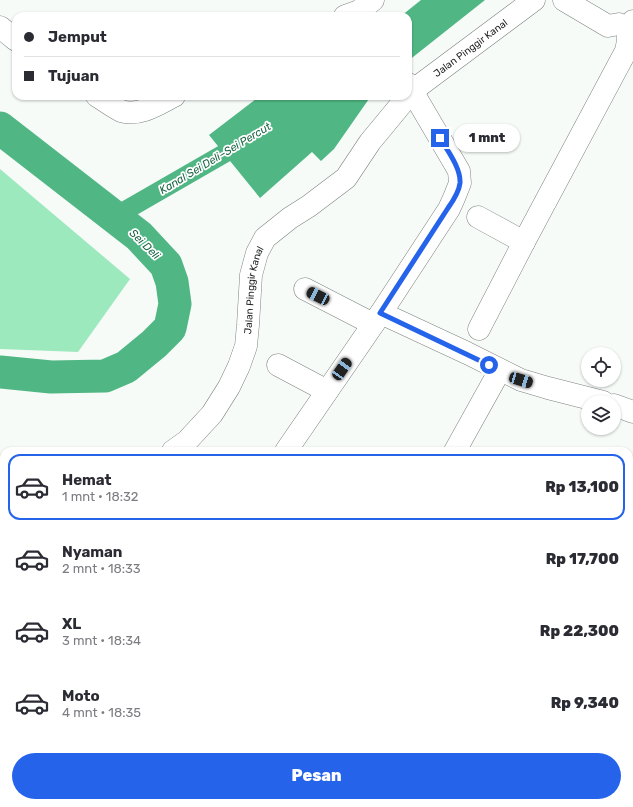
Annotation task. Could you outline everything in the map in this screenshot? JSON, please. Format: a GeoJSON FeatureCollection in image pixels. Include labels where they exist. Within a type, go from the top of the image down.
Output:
{"type":"FeatureCollection","features":[{"type":"Feature","properties":{"kind":"street","name":"Jalan Pinggir Kanal"},"geometry":{"type":"LineString","coordinates":[[412,89],[534,0]]}},
{"type":"Feature","properties":{"kind":"street"},"geometry":{"type":"LineString","coordinates":[[564,0],[608,26],[628,27]]}},
{"type":"Feature","properties":{"kind":"street"},"geometry":{"type":"LineString","coordinates":[[479,329],[626,51],[628,27],[614,15],[588,0]]}},
{"type":"Feature","properties":{"kind":"street"},"geometry":{"type":"LineString","coordinates":[[0,27],[12,37]]}},
{"type":"Feature","properties":{"kind":"street"},"geometry":{"type":"LineString","coordinates":[[289,447],[377,319],[448,208],[460,183],[459,171],[412,96]]}},
{"type":"Feature","properties":{"kind":"street"},"geometry":{"type":"LineString","coordinates":[[103,100],[122,111],[132,112],[142,111],[165,100]]}},
{"type":"Feature","properties":{"kind":"street","name":"Jalan Pinggir Kanal"},"geometry":{"type":"LineString","coordinates":[[179,447],[187,441],[212,414],[229,388],[239,366],[246,346],[251,274],[257,253],[265,238],[346,178],[370,142],[402,100]]}},
{"type":"Feature","properties":{"kind":"street"},"geometry":{"type":"LineString","coordinates":[[478,217],[524,242]]}},
{"type":"Feature","properties":{"kind":"street"},"geometry":{"type":"LineString","coordinates":[[305,290],[467,354],[521,380],[581,396]]}},
{"type":"Feature","properties":{"kind":"street"},"geometry":{"type":"LineString","coordinates":[[278,365],[327,391]]}},
{"type":"Feature","properties":{"kind":"street"},"geometry":{"type":"LineString","coordinates":[[457,447],[500,370]]}},
{"type":"Feature","properties":{"kind":"street"},"geometry":{"type":"LineString","coordinates":[[621,408],[633,412]]}},
{"type":"Feature","properties":{"kind":"shaded area"},"geometry":{"type":"Polygon","coordinates":[[[421,0],[485,0],[412,58],[412,12],[406,12],[421,0]]]}},
{"type":"Feature","properties":{"kind":"shaded area"},"geometry":{"type":"Polygon","coordinates":[[[255,100],[368,100],[334,149],[321,161],[312,152],[260,198],[209,135],[255,100]]]}},
{"type":"Feature","properties":{"kind":"shaded area"},"geometry":{"type":"Polygon","coordinates":[[[0,169],[130,279],[78,352],[0,349],[0,169]]]}},
{"type":"Feature","properties":{"kind":"waterway","name":"Sei Deli"},"geometry":{"type":"LineString","coordinates":[[0,128],[139,236],[166,265],[172,282],[175,304],[170,328],[154,344],[126,367],[105,376],[51,377],[0,372]]}},
{"type":"Feature","properties":{"kind":"waterway","name":"Kanal Sei Deli–Sei Percut"},"geometry":{"type":"LineString","coordinates":[[114,217],[246,141]]}},
{"type":"Feature","properties":{"kind":"route"},"geometry":{"type":"LineString","coordinates":[[440,138],[459,171],[460,183],[448,208],[380,313],[489,365]]}}]}
